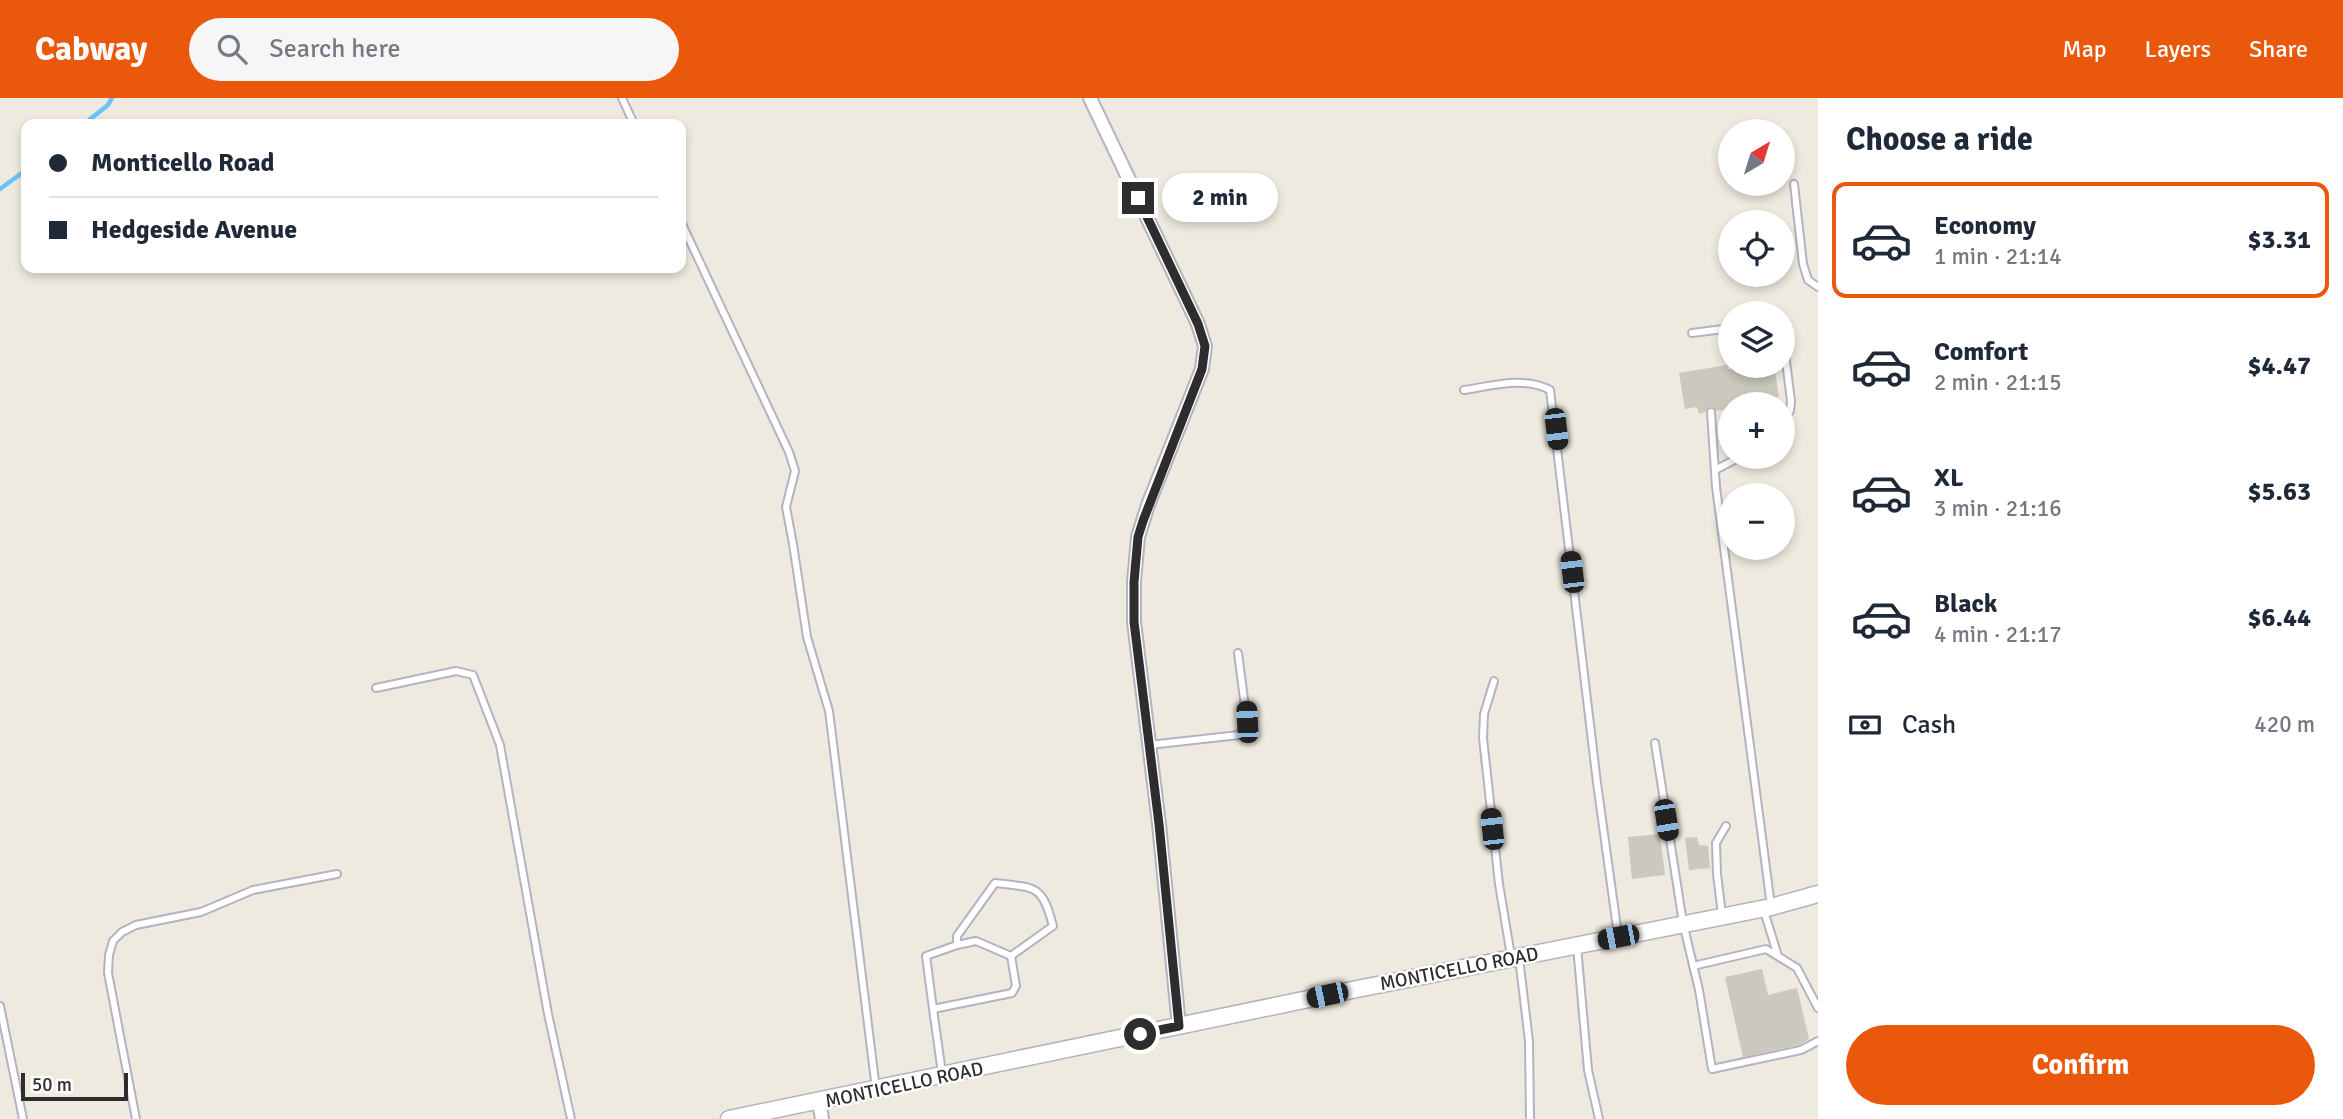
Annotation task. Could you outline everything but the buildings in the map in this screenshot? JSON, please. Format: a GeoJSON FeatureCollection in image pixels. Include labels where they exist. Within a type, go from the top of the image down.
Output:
{"type":"FeatureCollection","features":[{"type":"Feature","properties":{"kind":"main road","name":"MONTICELLO ROAD"},"geometry":{"type":"LineString","coordinates":[[729,1119],[1515,957],[1767,908],[1818,894]]}},
{"type":"Feature","properties":{"kind":"street"},"geometry":{"type":"LineString","coordinates":[[1090,98],[1198,324],[1205,346],[1202,369],[1138,537],[1134,622],[1179,1026]]}},
{"type":"Feature","properties":{"kind":"street"},"geometry":{"type":"LineString","coordinates":[[820,1101],[822,1119]]}},
{"type":"Feature","properties":{"kind":"lane"},"geometry":{"type":"LineString","coordinates":[[622,98],[632,119]]}},
{"type":"Feature","properties":{"kind":"lane"},"geometry":{"type":"LineString","coordinates":[[1795,196],[1802,264],[1808,280],[1818,287]]}},
{"type":"Feature","properties":{"kind":"lane"},"geometry":{"type":"LineString","coordinates":[[686,233],[789,452],[795,471],[786,507],[807,637],[829,711],[876,1089]]}},
{"type":"Feature","properties":{"kind":"lane"},"geometry":{"type":"LineString","coordinates":[[1692,333],[1718,330]]}},
{"type":"Feature","properties":{"kind":"lane"},"geometry":{"type":"LineString","coordinates":[[1464,390],[1537,383],[1550,390],[1618,937]]}},
{"type":"Feature","properties":{"kind":"lane"},"geometry":{"type":"LineString","coordinates":[[1711,412],[1714,470],[1767,908],[1778,956]]}},
{"type":"Feature","properties":{"kind":"lane"},"geometry":{"type":"LineString","coordinates":[[1714,470],[1718,468]]}},
{"type":"Feature","properties":{"kind":"lane"},"geometry":{"type":"LineString","coordinates":[[1149,745],[1239,735],[1247,722],[1238,653]]}},
{"type":"Feature","properties":{"kind":"lane"},"geometry":{"type":"LineString","coordinates":[[376,688],[456,671],[473,675],[500,746],[548,1014],[571,1119]]}},
{"type":"Feature","properties":{"kind":"lane"},"geometry":{"type":"LineString","coordinates":[[1493,681],[1484,714],[1483,738],[1497,870],[1529,1041],[1530,1119]]}},
{"type":"Feature","properties":{"kind":"lane"},"geometry":{"type":"LineString","coordinates":[[1654,743],[1683,923],[1712,1069],[1801,1050],[1818,1041]]}},
{"type":"Feature","properties":{"kind":"lane"},"geometry":{"type":"LineString","coordinates":[[1722,915],[1716,844],[1726,826]]}},
{"type":"Feature","properties":{"kind":"lane"},"geometry":{"type":"LineString","coordinates":[[136,1119],[108,973],[108,955],[113,941],[122,932],[136,925],[201,912],[253,890],[337,874]]}},
{"type":"Feature","properties":{"kind":"lane"},"geometry":{"type":"LineString","coordinates":[[957,945],[957,936],[995,883],[1035,890],[1045,899],[1053,926],[1011,956]]}},
{"type":"Feature","properties":{"kind":"lane"},"geometry":{"type":"LineString","coordinates":[[942,1075],[926,956],[976,941],[1011,956]]}},
{"type":"Feature","properties":{"kind":"lane"},"geometry":{"type":"LineString","coordinates":[[1577,945],[1588,1070],[1599,1119]]}},
{"type":"Feature","properties":{"kind":"lane"},"geometry":{"type":"LineString","coordinates":[[1693,966],[1766,949],[1797,968],[1818,1008]]}},
{"type":"Feature","properties":{"kind":"lane"},"geometry":{"type":"LineString","coordinates":[[933,1009],[1012,993],[1016,985],[1011,956]]}},
{"type":"Feature","properties":{"kind":"lane"},"geometry":{"type":"LineString","coordinates":[[0,1006],[23,1119]]}},
{"type":"Feature","properties":{"kind":"waterway"},"geometry":{"type":"LineString","coordinates":[[90,119],[108,105],[112,98]]}},
{"type":"Feature","properties":{"kind":"waterway"},"geometry":{"type":"LineString","coordinates":[[0,189],[21,174]]}},
{"type":"Feature","properties":{"kind":"route"},"geometry":{"type":"LineString","coordinates":[[1138,198],[1198,324],[1205,346],[1202,369],[1138,537],[1134,622],[1159,824],[1179,1026],[1140,1034]]}}]}
